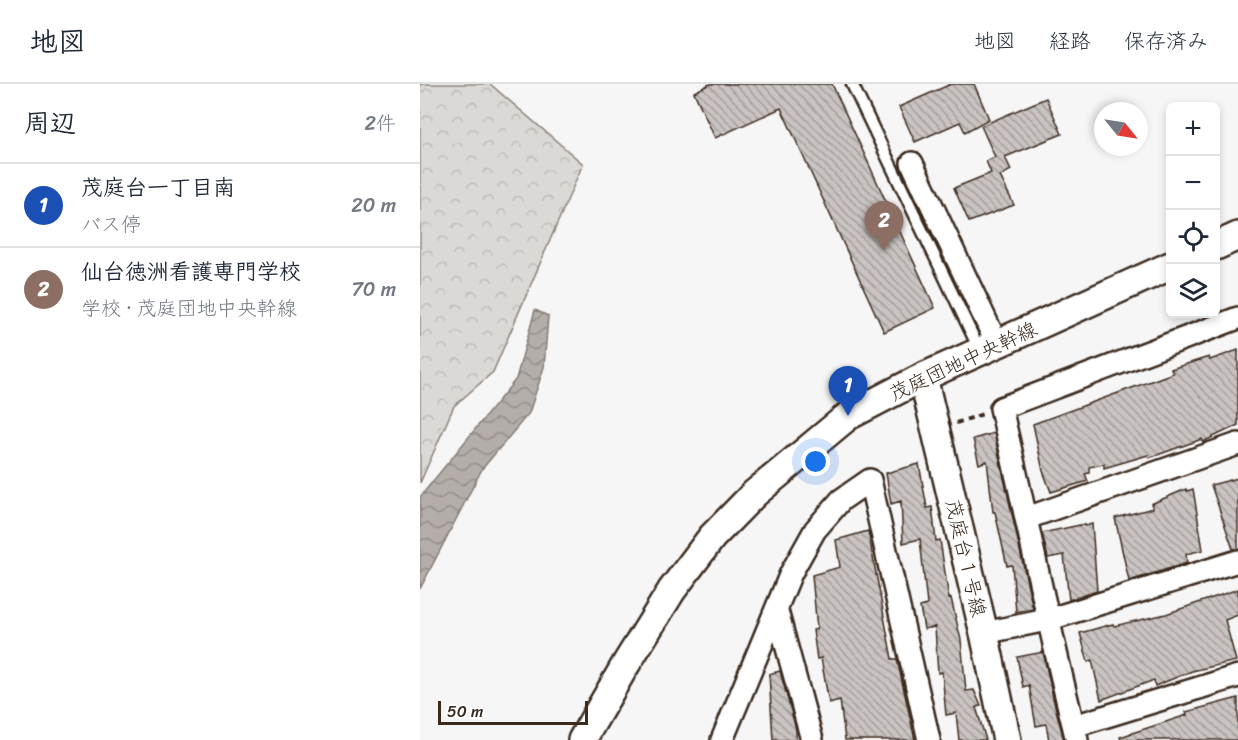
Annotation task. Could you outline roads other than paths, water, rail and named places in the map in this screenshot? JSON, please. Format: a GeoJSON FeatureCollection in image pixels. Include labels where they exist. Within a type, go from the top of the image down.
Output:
{"type":"FeatureCollection","features":[{"type":"Feature","properties":{"kind":"street"},"geometry":{"type":"LineString","coordinates":[[912,163],[989,348]]}},
{"type":"Feature","properties":{"kind":"street"},"geometry":{"type":"LineString","coordinates":[[1220,244],[1238,236]]}},
{"type":"Feature","properties":{"kind":"street","name":"茂庭団地中央幹線"},"geometry":{"type":"LineString","coordinates":[[582,740],[672,590],[712,537],[754,494],[848,416],[923,377],[1166,268]]}},
{"type":"Feature","properties":{"kind":"street"},"geometry":{"type":"LineString","coordinates":[[1238,318],[1001,408],[1027,518],[1047,620],[1076,733],[1238,676]]}},
{"type":"Feature","properties":{"kind":"street","name":"茂庭台１号線"},"geometry":{"type":"LineString","coordinates":[[923,377],[984,633],[1006,740]]}},
{"type":"Feature","properties":{"kind":"street"},"geometry":{"type":"LineString","coordinates":[[1027,518],[1238,444]]}},
{"type":"Feature","properties":{"kind":"street"},"geometry":{"type":"LineString","coordinates":[[722,740],[791,573],[815,530],[841,500],[870,480],[929,740]]}},
{"type":"Feature","properties":{"kind":"street"},"geometry":{"type":"LineString","coordinates":[[984,633],[1047,620],[1238,561]]}},
{"type":"Feature","properties":{"kind":"street"},"geometry":{"type":"LineString","coordinates":[[777,611],[812,740]]}},
{"type":"Feature","properties":{"kind":"lane"},"geometry":{"type":"LineString","coordinates":[[852,84],[989,348]]}},
{"type":"Feature","properties":{"kind":"water"},"geometry":{"type":"Polygon","coordinates":[[[535,310],[548,316],[544,367],[529,413],[482,469],[420,589],[420,497],[516,379],[535,310]]]}},
{"type":"Feature","properties":{"kind":"place","name":"仙台徳洲看護専門学校"},"geometry":{"type":"Point","coordinates":[884,251]}},
{"type":"Feature","properties":{"kind":"place","name":"茂庭台一丁目南"},"geometry":{"type":"Point","coordinates":[848,416]}}]}
